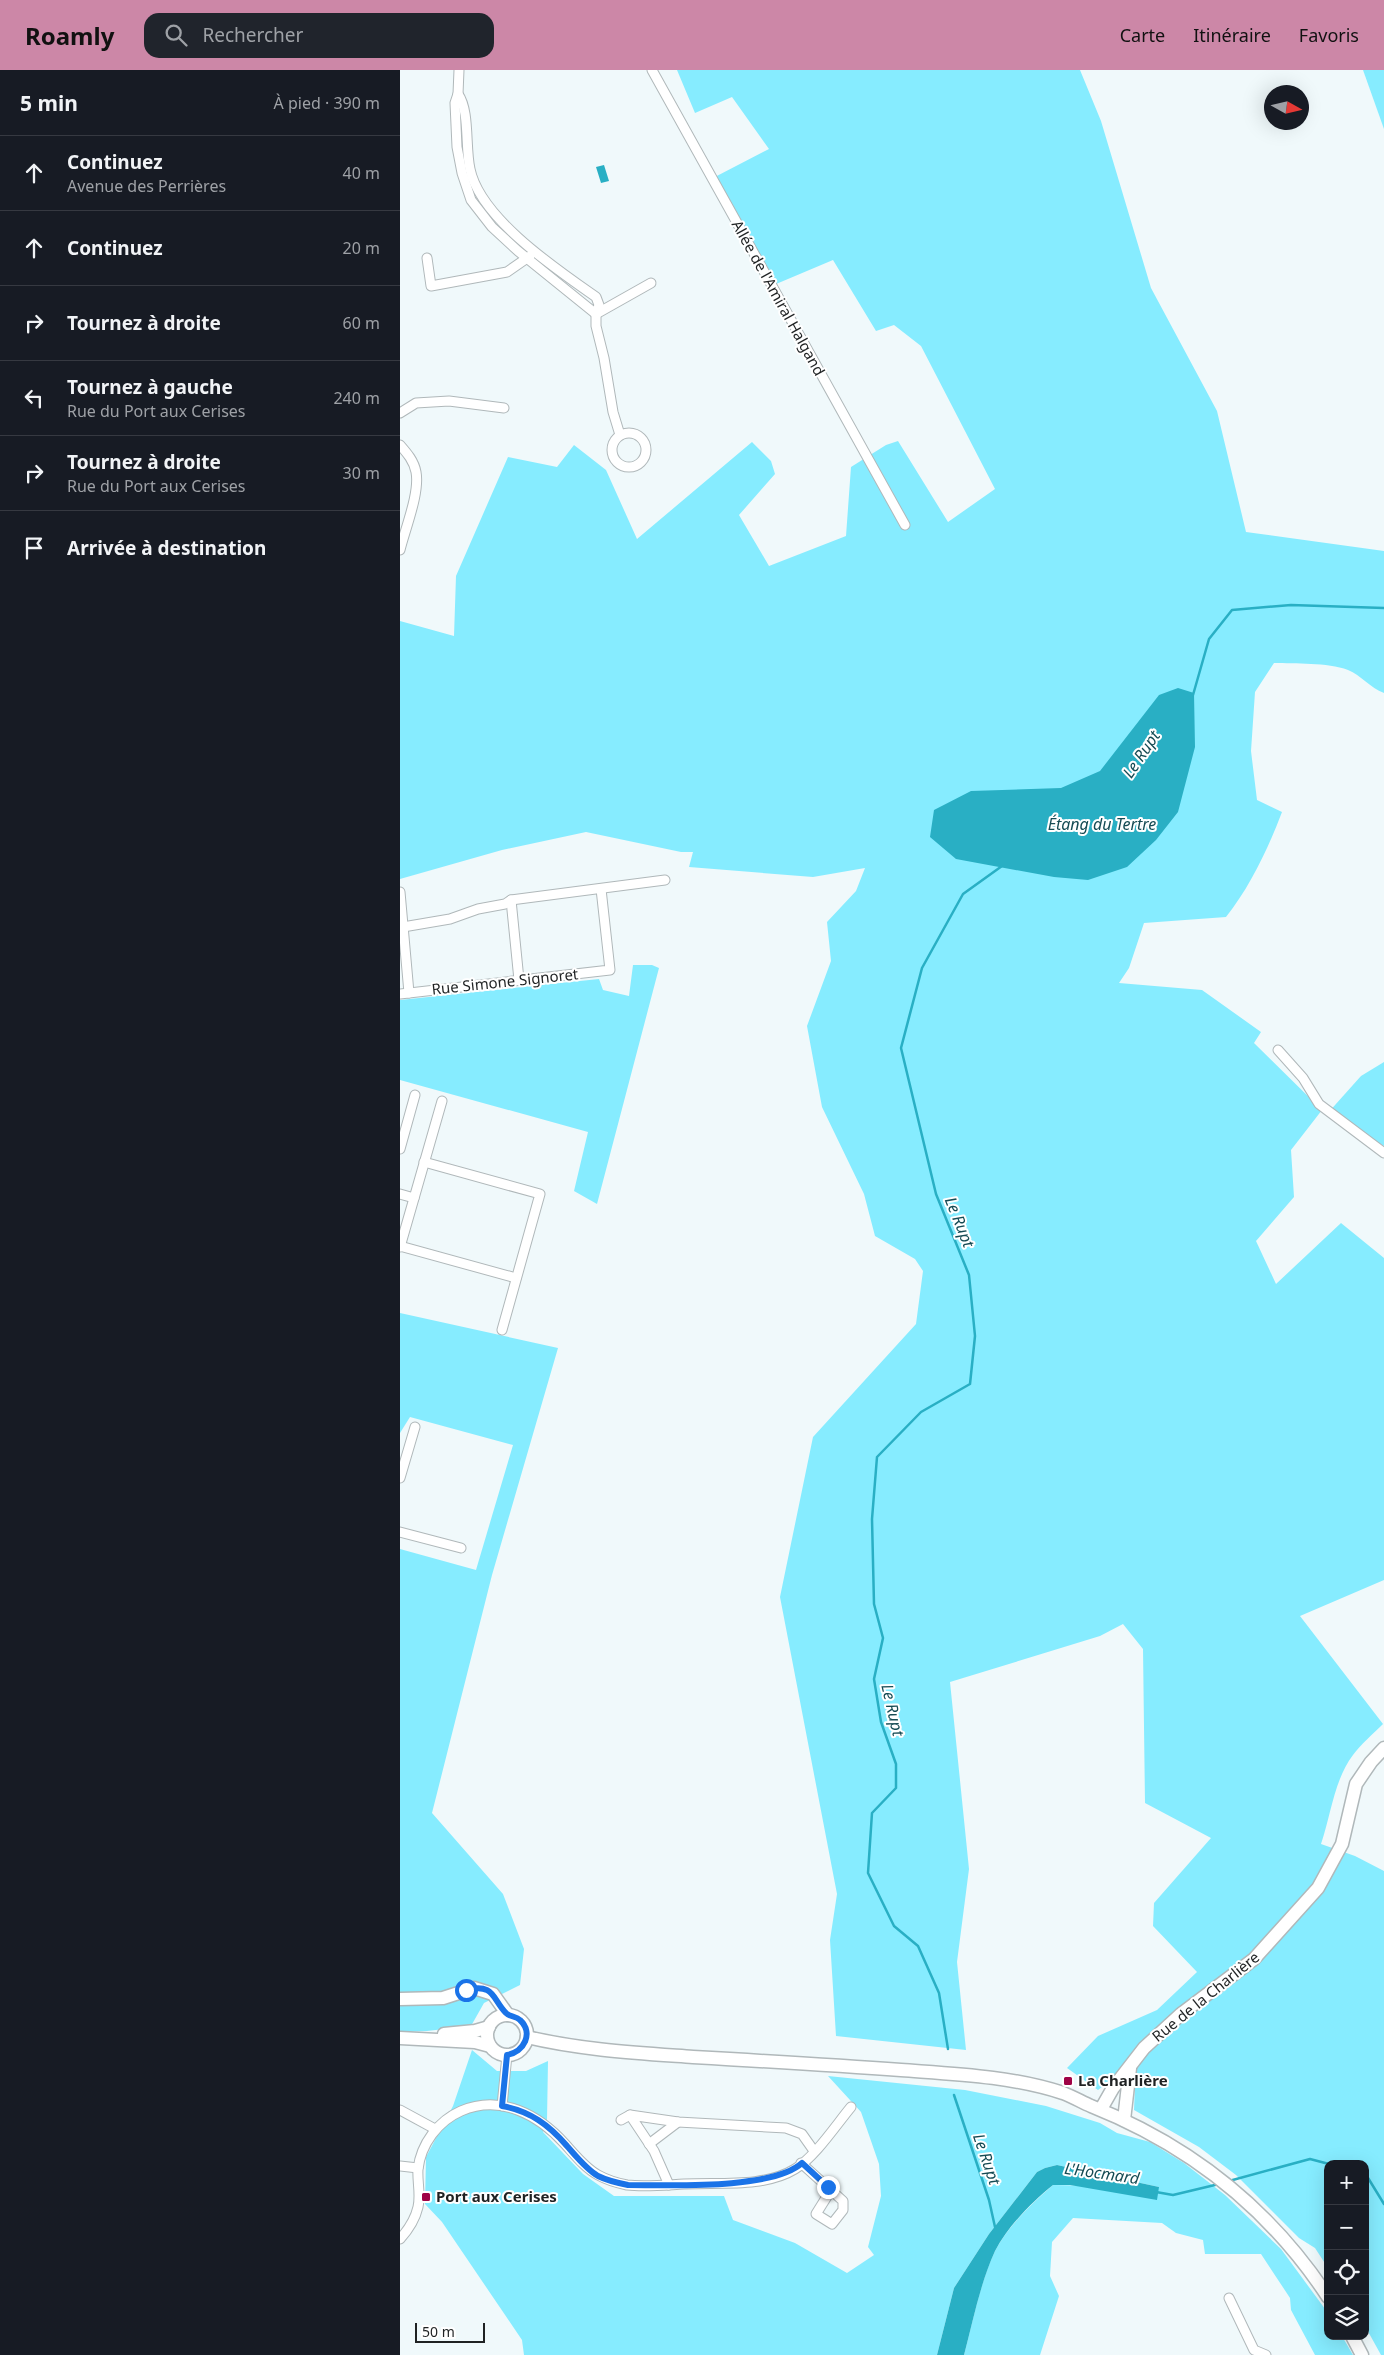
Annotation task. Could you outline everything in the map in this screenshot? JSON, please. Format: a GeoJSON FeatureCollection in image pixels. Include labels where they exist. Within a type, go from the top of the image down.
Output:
{"type":"FeatureCollection","features":[{"type":"Feature","properties":{"kind":"main road","name":"Rue de la Charlière"},"geometry":{"type":"LineString","coordinates":[[1101,2109],[1113,2088],[1144,2048],[1181,2014],[1254,1959],[1318,1888],[1342,1844],[1356,1784],[1371,1762],[1384,1748]]}},
{"type":"Feature","properties":{"kind":"main road"},"geometry":{"type":"LineString","coordinates":[[400,1999],[443,1998],[474,1988],[486,1990],[493,1994],[508,2015]]}},
{"type":"Feature","properties":{"kind":"main road"},"geometry":{"type":"LineString","coordinates":[[508,2015],[514,2016],[524,2025],[527,2037],[518,2052],[507,2055],[495,2051],[490,2046],[488,2040],[489,2028],[496,2018],[508,2015]]}},
{"type":"Feature","properties":{"kind":"main road"},"geometry":{"type":"LineString","coordinates":[[400,2038],[489,2028]]}},
{"type":"Feature","properties":{"kind":"main road"},"geometry":{"type":"LineString","coordinates":[[527,2037],[562,2045],[650,2054],[978,2077],[1064,2094],[1124,2120],[1178,2149],[1222,2180],[1258,2212],[1296,2254],[1326,2295]]}},
{"type":"Feature","properties":{"kind":"main road"},"geometry":{"type":"LineString","coordinates":[[400,2038],[476,2042],[490,2046]]}},
{"type":"Feature","properties":{"kind":"main road","name":"Rue de la Charlière"},"geometry":{"type":"LineString","coordinates":[[1124,2120],[1130,2068]]}},
{"type":"Feature","properties":{"kind":"main road"},"geometry":{"type":"LineString","coordinates":[[1354,2340],[1362,2355]]}},
{"type":"Feature","properties":{"kind":"street"},"geometry":{"type":"LineString","coordinates":[[459,70],[458,94],[455,103],[457,147],[462,173],[471,200],[492,227],[596,314]]}},
{"type":"Feature","properties":{"kind":"street","name":"Allée de l'Amiral Halgand"},"geometry":{"type":"LineString","coordinates":[[652,70],[905,525]]}},
{"type":"Feature","properties":{"kind":"street"},"geometry":{"type":"LineString","coordinates":[[458,94],[464,102],[466,148],[470,171],[477,191],[487,206],[501,222],[570,279],[596,297],[600,305],[596,314],[596,326],[604,358],[613,412],[620,435]]}},
{"type":"Feature","properties":{"kind":"street"},"geometry":{"type":"LineString","coordinates":[[427,258],[431,286],[506,272],[528,259],[535,250]]}},
{"type":"Feature","properties":{"kind":"street"},"geometry":{"type":"LineString","coordinates":[[596,314],[651,283]]}},
{"type":"Feature","properties":{"kind":"street"},"geometry":{"type":"LineString","coordinates":[[400,413],[416,403],[449,401],[504,408]]}},
{"type":"Feature","properties":{"kind":"street"},"geometry":{"type":"LineString","coordinates":[[631,432],[642,437],[645,441],[647,453],[641,463],[625,467],[615,460],[613,444],[620,435],[631,432]]}},
{"type":"Feature","properties":{"kind":"street"},"geometry":{"type":"LineString","coordinates":[[400,445],[413,461],[416,472],[416,485],[400,550]]}},
{"type":"Feature","properties":{"kind":"street"},"geometry":{"type":"LineString","coordinates":[[403,928],[450,919],[478,908],[505,904],[511,900],[664,880]]}},
{"type":"Feature","properties":{"kind":"street","name":"Rue Simone Signoret"},"geometry":{"type":"LineString","coordinates":[[404,993],[610,970],[601,889]]}},
{"type":"Feature","properties":{"kind":"street"},"geometry":{"type":"LineString","coordinates":[[400,892],[403,928],[404,993]]}},
{"type":"Feature","properties":{"kind":"street"},"geometry":{"type":"LineString","coordinates":[[511,900],[519,980]]}},
{"type":"Feature","properties":{"kind":"street"},"geometry":{"type":"LineString","coordinates":[[1278,1050],[1303,1078],[1319,1104],[1384,1153]]}},
{"type":"Feature","properties":{"kind":"street"},"geometry":{"type":"LineString","coordinates":[[400,1150],[415,1095]]}},
{"type":"Feature","properties":{"kind":"street"},"geometry":{"type":"LineString","coordinates":[[442,1101],[400,1246],[516,1278]]}},
{"type":"Feature","properties":{"kind":"street"},"geometry":{"type":"LineString","coordinates":[[424,1162],[540,1194],[502,1330]]}},
{"type":"Feature","properties":{"kind":"street"},"geometry":{"type":"LineString","coordinates":[[400,1194],[414,1198]]}},
{"type":"Feature","properties":{"kind":"street"},"geometry":{"type":"LineString","coordinates":[[400,1478],[415,1427]]}},
{"type":"Feature","properties":{"kind":"street"},"geometry":{"type":"LineString","coordinates":[[400,1532],[461,1548]]}},
{"type":"Feature","properties":{"kind":"street"},"geometry":{"type":"LineString","coordinates":[[502,2106],[507,2055]]}},
{"type":"Feature","properties":{"kind":"street"},"geometry":{"type":"LineString","coordinates":[[400,2239],[411,2228],[419,2205],[418,2168],[427,2141],[435,2129],[461,2111],[485,2106],[520,2109],[536,2117],[547,2126],[598,2176],[612,2182],[628,2185],[668,2185],[746,2182],[776,2177],[796,2168],[802,2163],[851,2107]]}},
{"type":"Feature","properties":{"kind":"street"},"geometry":{"type":"LineString","coordinates":[[400,2110],[435,2129]]}},
{"type":"Feature","properties":{"kind":"street"},"geometry":{"type":"LineString","coordinates":[[630,2115],[650,2144],[668,2185]]}},
{"type":"Feature","properties":{"kind":"street"},"geometry":{"type":"LineString","coordinates":[[621,2120],[630,2115],[678,2122],[786,2128],[802,2134],[814,2151]]}},
{"type":"Feature","properties":{"kind":"street"},"geometry":{"type":"LineString","coordinates":[[650,2144],[678,2122]]}},
{"type":"Feature","properties":{"kind":"street"},"geometry":{"type":"LineString","coordinates":[[802,2163],[831,2190]]}},
{"type":"Feature","properties":{"kind":"street"},"geometry":{"type":"LineString","coordinates":[[400,2166],[418,2168]]}},
{"type":"Feature","properties":{"kind":"street"},"geometry":{"type":"LineString","coordinates":[[1229,2298],[1254,2350],[1266,2355]]}},
{"type":"Feature","properties":{"kind":"shaded area"},"geometry":{"type":"Polygon","coordinates":[[[677,70],[1080,70],[1101,121],[1151,288],[1217,411],[1246,532],[1384,551],[1384,693],[1353,672],[1340,667],[1274,663],[1255,692],[1251,751],[1257,800],[1282,812],[1271,840],[1251,880],[1226,917],[1144,923],[1129,968],[1119,983],[1202,990],[1261,1032],[1254,1043],[1322,1110],[1291,1150],[1294,1197],[1256,1241],[1276,1284],[1341,1223],[1384,1258],[1384,1580],[1300,1616],[1383,1724],[1353,1755],[1341,1775],[1321,1844],[1355,1856],[1384,1871],[1384,2355],[1381,2355],[1369,2333],[1369,2160],[1324,2160],[1324,2262],[1315,2248],[1299,2238],[1236,2175],[1199,2147],[1134,2110],[1135,2086],[1119,2074],[1098,2090],[1067,2068],[1098,2036],[1157,2010],[1197,1972],[1153,1926],[1154,1903],[1211,1838],[1145,1803],[1143,1649],[1123,1624],[1100,1636],[950,1682],[969,1869],[957,1962],[966,2050],[836,2036],[830,1940],[837,1894],[780,1597],[813,1437],[916,1324],[923,1271],[915,1259],[875,1236],[864,1194],[822,1107],[807,1026],[831,961],[827,922],[856,891],[865,868],[813,877],[689,867],[693,852],[681,852],[586,832],[502,850],[400,879],[400,621],[454,636],[456,576],[508,457],[557,467],[574,445],[606,470],[637,539],[752,442],[771,461],[775,474],[739,515],[769,566],[846,536],[851,467],[886,445],[898,441],[948,522],[995,489],[921,346],[894,325],[876,331],[833,260],[769,287],[711,179],[769,149],[732,97],[695,113],[677,70]]]}},
{"type":"Feature","properties":{"kind":"shaded area"},"geometry":{"type":"Polygon","coordinates":[[[1363,70],[1384,70],[1384,129],[1363,70]]]}},
{"type":"Feature","properties":{"kind":"shaded area"},"geometry":{"type":"Polygon","coordinates":[[[633,965],[652,965],[659,968],[597,1204],[574,1191],[588,1132],[400,1080],[400,1000],[599,979],[603,990],[629,996],[633,965]]]}},
{"type":"Feature","properties":{"kind":"shaded area"},"geometry":{"type":"Polygon","coordinates":[[[1384,1062],[1384,1146],[1327,1114],[1361,1076],[1384,1062]]]}},
{"type":"Feature","properties":{"kind":"shaded area"},"geometry":{"type":"Polygon","coordinates":[[[400,1313],[558,1348],[492,1575],[432,1813],[503,1894],[524,1949],[520,1985],[484,2003],[471,2026],[400,2032],[400,1549],[476,1570],[513,1445],[410,1417],[400,1433],[400,1313]]]}},
{"type":"Feature","properties":{"kind":"shaded area"},"geometry":{"type":"Polygon","coordinates":[[[472,2050],[497,2071],[526,2071],[548,2061],[547,2120],[543,2132],[583,2174],[614,2196],[724,2196],[733,2220],[795,2243],[847,2273],[874,2255],[868,2247],[881,2196],[879,2164],[861,2112],[828,2076],[965,2090],[1046,2106],[1100,2123],[1117,2133],[1150,2142],[1184,2163],[1225,2195],[1281,2249],[1324,2308],[1324,2340],[1344,2340],[1353,2355],[1315,2355],[1291,2310],[1290,2298],[1261,2254],[1205,2254],[1203,2240],[1176,2233],[1162,2223],[1073,2218],[1052,2242],[1050,2276],[1059,2296],[1040,2355],[964,2355],[981,2289],[995,2251],[1014,2224],[1053,2185],[1159,2187],[1057,2165],[1037,2172],[989,2234],[954,2288],[937,2355],[524,2355],[522,2340],[442,2222],[425,2204],[426,2157],[453,2106],[472,2050]]]}},
{"type":"Feature","properties":{"kind":"water"},"geometry":{"type":"Polygon","coordinates":[[[604,165],[609,181],[601,183],[596,167],[604,165]]]}},
{"type":"Feature","properties":{"kind":"water","name":"Étang du Tertre"},"geometry":{"type":"Polygon","coordinates":[[[1178,688],[1194,693],[1195,747],[1178,812],[1156,840],[1127,867],[1088,880],[1054,877],[956,859],[930,837],[934,810],[971,791],[1061,788],[1100,771],[1159,695],[1178,688]]]}},
{"type":"Feature","properties":{"kind":"water"},"geometry":{"type":"Polygon","coordinates":[[[1057,2165],[1159,2187],[1157,2200],[1070,2185],[1053,2185],[1021,2215],[995,2251],[981,2289],[964,2355],[937,2355],[954,2288],[989,2234],[1037,2172],[1057,2165]]]}},
{"type":"Feature","properties":{"kind":"waterway","name":"Le Rupt"},"geometry":{"type":"LineString","coordinates":[[1193,695],[1209,639],[1232,610],[1291,605],[1384,608]]}},
{"type":"Feature","properties":{"kind":"waterway","name":"Le Rupt"},"geometry":{"type":"LineString","coordinates":[[948,2049],[939,1993],[918,1946],[894,1926],[868,1873],[872,1813],[896,1788],[896,1764],[881,1722],[874,1679],[883,1638],[874,1604],[872,1519],[877,1457],[921,1412],[970,1384],[975,1336],[969,1275],[936,1194],[901,1048],[922,968],[963,894],[1002,866]]}},
{"type":"Feature","properties":{"kind":"waterway","name":"Le Rupt"},"geometry":{"type":"LineString","coordinates":[[954,2095],[989,2200],[995,2227]]}},
{"type":"Feature","properties":{"kind":"waterway","name":"L'Hocmard"},"geometry":{"type":"LineString","coordinates":[[1229,2181],[1310,2159],[1324,2163]]}},
{"type":"Feature","properties":{"kind":"waterway","name":"L'Hocmard"},"geometry":{"type":"LineString","coordinates":[[1369,2180],[1384,2204]]}},
{"type":"Feature","properties":{"kind":"waterway","name":"L'Hocmard"},"geometry":{"type":"LineString","coordinates":[[1156,2192],[1173,2195],[1219,2184]]}},
{"type":"Feature","properties":{"kind":"place","name":"La Charlière"},"geometry":{"type":"Point","coordinates":[1068,2081]}},
{"type":"Feature","properties":{"kind":"place","name":"Port aux Cerises"},"geometry":{"type":"Point","coordinates":[426,2197]}},
{"type":"Feature","properties":{"kind":"route"},"geometry":{"type":"LineString","coordinates":[[466,1990],[474,1988],[486,1990],[493,1994],[508,2015],[520,2020],[526,2031],[527,2037],[522,2048],[518,2052],[507,2055],[502,2106],[520,2109],[536,2117],[596,2175],[612,2182],[628,2185],[746,2182],[776,2177],[796,2168],[802,2163],[828,2187]]}}]}
